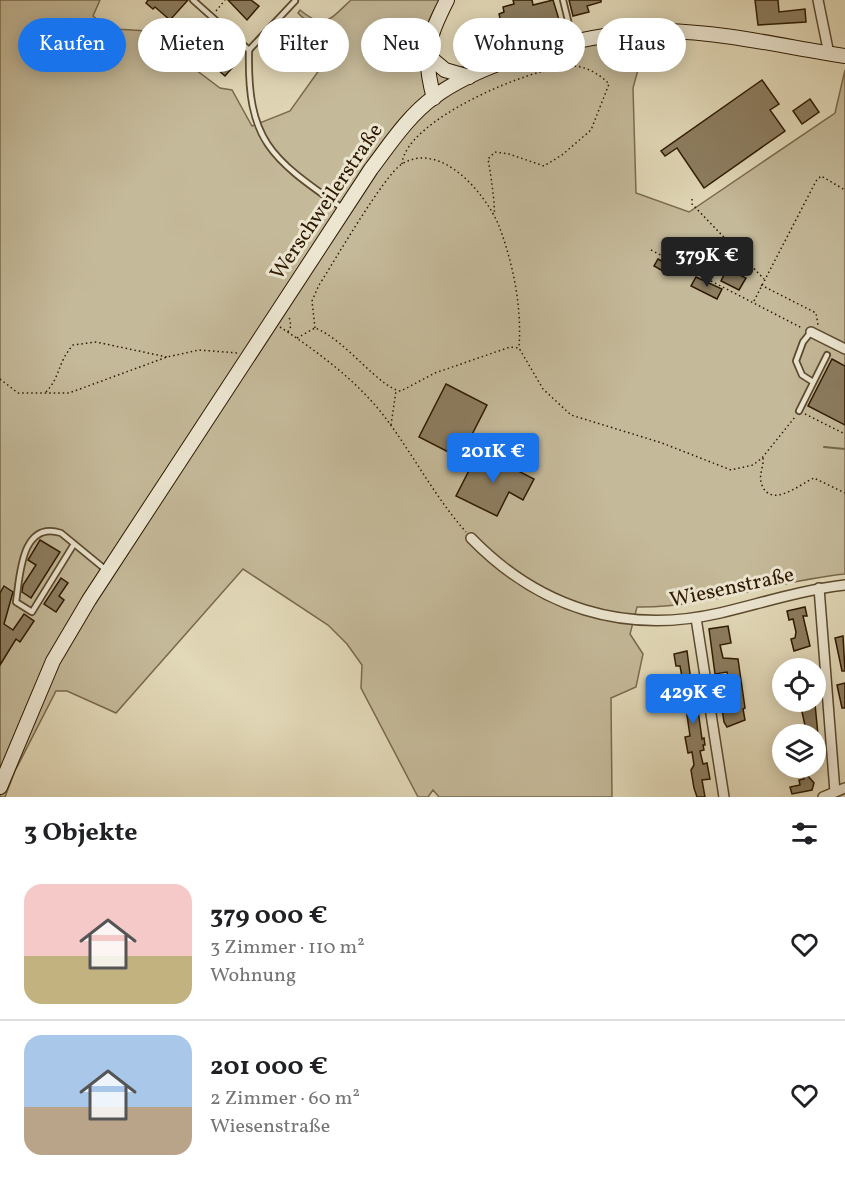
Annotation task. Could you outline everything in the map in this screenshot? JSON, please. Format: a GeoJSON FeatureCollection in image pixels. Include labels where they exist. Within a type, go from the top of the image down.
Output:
{"type":"FeatureCollection","features":[{"type":"Feature","properties":{"kind":"main road"},"geometry":{"type":"LineString","coordinates":[[438,18],[447,0]]}},
{"type":"Feature","properties":{"kind":"main road","name":"Werschweilerstraße"},"geometry":{"type":"LineString","coordinates":[[585,41],[626,33],[665,31],[845,56]]}},
{"type":"Feature","properties":{"kind":"main road"},"geometry":{"type":"LineString","coordinates":[[441,64],[469,77]]}},
{"type":"Feature","properties":{"kind":"main road"},"geometry":{"type":"LineString","coordinates":[[428,72],[440,94]]}},
{"type":"Feature","properties":{"kind":"main road","name":"Werschweilerstraße"},"geometry":{"type":"LineString","coordinates":[[0,787],[53,661],[108,571],[273,322],[344,210],[398,133],[440,94],[481,72]]}},
{"type":"Feature","properties":{"kind":"street"},"geometry":{"type":"LineString","coordinates":[[818,0],[829,54]]}},
{"type":"Feature","properties":{"kind":"street"},"geometry":{"type":"LineString","coordinates":[[811,332],[845,349]]}},
{"type":"Feature","properties":{"kind":"street","name":"Wiesenstraße"},"geometry":{"type":"LineString","coordinates":[[471,538],[488,555],[521,581],[568,605],[620,620],[696,618],[819,588],[845,585]]}},
{"type":"Feature","properties":{"kind":"street"},"geometry":{"type":"LineString","coordinates":[[819,588],[835,792]]}},
{"type":"Feature","properties":{"kind":"street"},"geometry":{"type":"LineString","coordinates":[[696,618],[724,797]]}},
{"type":"Feature","properties":{"kind":"street"},"geometry":{"type":"LineString","coordinates":[[823,797],[845,788]]}},
{"type":"Feature","properties":{"kind":"lane"},"geometry":{"type":"LineString","coordinates":[[193,0],[249,50]]}},
{"type":"Feature","properties":{"kind":"lane"},"geometry":{"type":"LineString","coordinates":[[563,0],[568,18]]}},
{"type":"Feature","properties":{"kind":"lane"},"geometry":{"type":"LineString","coordinates":[[295,1],[249,50],[251,106],[264,139],[279,160],[298,177],[344,210]]}},
{"type":"Feature","properties":{"kind":"lane"},"geometry":{"type":"LineString","coordinates":[[811,332],[803,342],[796,361],[802,375],[813,382]]}},
{"type":"Feature","properties":{"kind":"lane"},"geometry":{"type":"LineString","coordinates":[[800,411],[827,355]]}},
{"type":"Feature","properties":{"kind":"lane"},"geometry":{"type":"LineString","coordinates":[[74,544],[32,612],[16,602],[22,561],[29,543],[36,535],[52,530],[61,532],[108,571]]}},
{"type":"Feature","properties":{"kind":"path"},"geometry":{"type":"LineString","coordinates":[[211,16],[225,0]]}},
{"type":"Feature","properties":{"kind":"path"},"geometry":{"type":"LineString","coordinates":[[402,164],[403,157],[418,138],[444,115],[474,98],[525,76],[573,66],[602,76],[609,84],[591,130],[562,155],[544,166],[509,154],[495,152],[488,159],[494,216],[518,302],[519,348],[543,389],[571,415],[662,443],[731,470],[753,465],[762,458],[792,422]]}},
{"type":"Feature","properties":{"kind":"path"},"geometry":{"type":"LineString","coordinates":[[315,328],[312,301],[319,285],[393,172],[402,164],[425,158],[451,165],[494,216]]}},
{"type":"Feature","properties":{"kind":"path"},"geometry":{"type":"LineString","coordinates":[[754,301],[816,181],[821,176],[826,177],[845,190]]}},
{"type":"Feature","properties":{"kind":"path"},"geometry":{"type":"LineString","coordinates":[[692,199],[692,204],[764,279]]}},
{"type":"Feature","properties":{"kind":"path"},"geometry":{"type":"LineString","coordinates":[[651,250],[811,332],[819,323],[816,313],[761,285]]}},
{"type":"Feature","properties":{"kind":"path"},"geometry":{"type":"LineString","coordinates":[[288,332],[291,326],[290,310]]}},
{"type":"Feature","properties":{"kind":"path"},"geometry":{"type":"LineString","coordinates":[[273,322],[297,338],[364,393],[391,425],[431,489],[471,538]]}},
{"type":"Feature","properties":{"kind":"path"},"geometry":{"type":"LineString","coordinates":[[315,328],[347,347],[384,383],[396,390],[410,388],[435,373],[510,347],[519,348]]}},
{"type":"Feature","properties":{"kind":"path"},"geometry":{"type":"LineString","coordinates":[[297,338],[315,328]]}},
{"type":"Feature","properties":{"kind":"path"},"geometry":{"type":"LineString","coordinates":[[46,392],[56,381],[61,359],[73,345],[96,342],[167,357]]}},
{"type":"Feature","properties":{"kind":"path"},"geometry":{"type":"LineString","coordinates":[[0,381],[18,393],[69,393],[167,357],[200,350],[251,354]]}},
{"type":"Feature","properties":{"kind":"path"},"geometry":{"type":"LineString","coordinates":[[391,425],[396,390]]}},
{"type":"Feature","properties":{"kind":"path"},"geometry":{"type":"LineString","coordinates":[[800,411],[845,434]]}},
{"type":"Feature","properties":{"kind":"path"},"geometry":{"type":"LineString","coordinates":[[762,458],[760,478],[762,485],[769,492],[787,494],[814,478],[845,493]]}},
{"type":"Feature","properties":{"kind":"shaded area"},"geometry":{"type":"Polygon","coordinates":[[[0,0],[100,0],[93,16],[96,18],[18,18],[18,72],[126,72],[126,30],[138,31],[138,72],[199,72],[220,88],[232,90],[252,126],[290,111],[318,72],[349,72],[349,18],[330,18],[351,0],[451,0],[441,26],[441,18],[361,18],[361,72],[441,72],[441,62],[453,72],[585,72],[585,35],[597,32],[597,72],[637,72],[633,88],[636,193],[689,212],[835,113],[845,70],[845,574],[793,582],[715,599],[637,607],[630,634],[643,654],[636,687],[611,698],[612,797],[439,797],[433,790],[428,797],[418,797],[361,688],[362,665],[347,644],[328,625],[243,569],[116,713],[67,691],[56,691],[15,771],[5,797],[0,797],[0,0]]]}},
{"type":"Feature","properties":{"kind":"shaded area"},"geometry":{"type":"Polygon","coordinates":[[[300,10],[312,18],[303,18],[298,13],[300,10]]]}},
{"type":"Feature","properties":{"kind":"building"},"geometry":{"type":"Polygon","coordinates":[[[148,0],[188,0],[172,18],[168,18],[155,7],[153,9],[146,3],[148,0]]]}},
{"type":"Feature","properties":{"kind":"building"},"geometry":{"type":"Polygon","coordinates":[[[228,0],[251,0],[259,6],[247,20],[228,0]]]}},
{"type":"Feature","properties":{"kind":"building"},"geometry":{"type":"Polygon","coordinates":[[[513,0],[532,0],[533,5],[553,0],[558,18],[500,18],[499,14],[504,12],[503,7],[514,4],[513,0]]]}},
{"type":"Feature","properties":{"kind":"building"},"geometry":{"type":"Polygon","coordinates":[[[569,0],[601,0],[601,2],[587,6],[589,12],[573,16],[569,0]]]}},
{"type":"Feature","properties":{"kind":"building"},"geometry":{"type":"Polygon","coordinates":[[[755,0],[778,0],[779,12],[805,9],[806,22],[758,25],[755,0]]]}},
{"type":"Feature","properties":{"kind":"building"},"geometry":{"type":"Polygon","coordinates":[[[762,80],[779,104],[770,110],[785,131],[704,188],[677,148],[665,156],[661,151],[762,80]]]}},
{"type":"Feature","properties":{"kind":"building"},"geometry":{"type":"Polygon","coordinates":[[[810,99],[819,112],[802,124],[793,111],[810,99]]]}},
{"type":"Feature","properties":{"kind":"building"},"geometry":{"type":"Polygon","coordinates":[[[658,259],[674,268],[670,275],[654,266],[658,259]]]}},
{"type":"Feature","properties":{"kind":"building"},"geometry":{"type":"Polygon","coordinates":[[[727,269],[746,278],[739,290],[721,281],[727,269]]]}},
{"type":"Feature","properties":{"kind":"building"},"geometry":{"type":"Polygon","coordinates":[[[696,277],[722,289],[717,299],[691,286],[696,277]]]}},
{"type":"Feature","properties":{"kind":"building"},"geometry":{"type":"Polygon","coordinates":[[[832,359],[845,366],[845,425],[808,406],[832,359]]]}},
{"type":"Feature","properties":{"kind":"building"},"geometry":{"type":"Polygon","coordinates":[[[446,384],[487,405],[460,458],[419,437],[446,384]]]}},
{"type":"Feature","properties":{"kind":"building"},"geometry":{"type":"Polygon","coordinates":[[[479,451],[534,479],[523,500],[509,492],[497,516],[456,496],[479,451]]]}},
{"type":"Feature","properties":{"kind":"building"},"geometry":{"type":"Polygon","coordinates":[[[40,540],[60,552],[31,598],[22,592],[23,585],[36,565],[28,560],[40,540]]]}},
{"type":"Feature","properties":{"kind":"building"},"geometry":{"type":"Polygon","coordinates":[[[61,578],[68,583],[59,596],[64,600],[56,612],[44,604],[61,578]]]}},
{"type":"Feature","properties":{"kind":"building"},"geometry":{"type":"Polygon","coordinates":[[[4,586],[13,592],[4,624],[13,630],[24,614],[34,621],[20,642],[16,639],[0,665],[0,593],[4,586]]]}},
{"type":"Feature","properties":{"kind":"building"},"geometry":{"type":"Polygon","coordinates":[[[805,607],[807,616],[803,616],[810,646],[794,651],[791,639],[795,638],[796,632],[793,619],[789,620],[787,611],[805,607]]]}},
{"type":"Feature","properties":{"kind":"building"},"geometry":{"type":"Polygon","coordinates":[[[728,626],[731,643],[720,645],[723,658],[738,659],[745,720],[727,727],[724,722],[719,688],[730,686],[727,672],[715,674],[709,629],[728,626]]]}},
{"type":"Feature","properties":{"kind":"building"},"geometry":{"type":"Polygon","coordinates":[[[843,636],[845,671],[842,671],[835,638],[843,636]]]}},
{"type":"Feature","properties":{"kind":"building"},"geometry":{"type":"Polygon","coordinates":[[[687,651],[691,681],[694,681],[702,739],[704,738],[705,745],[703,745],[704,750],[700,751],[703,764],[707,763],[710,779],[702,780],[705,797],[697,797],[694,788],[691,770],[694,765],[692,752],[688,753],[685,737],[690,736],[685,701],[679,702],[678,695],[682,695],[680,683],[683,682],[680,666],[676,666],[674,654],[687,651]]]}},
{"type":"Feature","properties":{"kind":"building"},"geometry":{"type":"Polygon","coordinates":[[[845,683],[845,708],[842,708],[837,685],[845,683]]]}},
{"type":"Feature","properties":{"kind":"building"},"geometry":{"type":"Polygon","coordinates":[[[802,712],[816,712],[817,724],[805,724],[802,712]]]}},
{"type":"Feature","properties":{"kind":"building"},"geometry":{"type":"Polygon","coordinates":[[[810,778],[814,783],[812,790],[792,794],[790,787],[800,785],[799,780],[810,778]]]}},
{"type":"Feature","properties":{"kind":"waterway"},"geometry":{"type":"LineString","coordinates":[[824,447],[845,449]]}}]}
